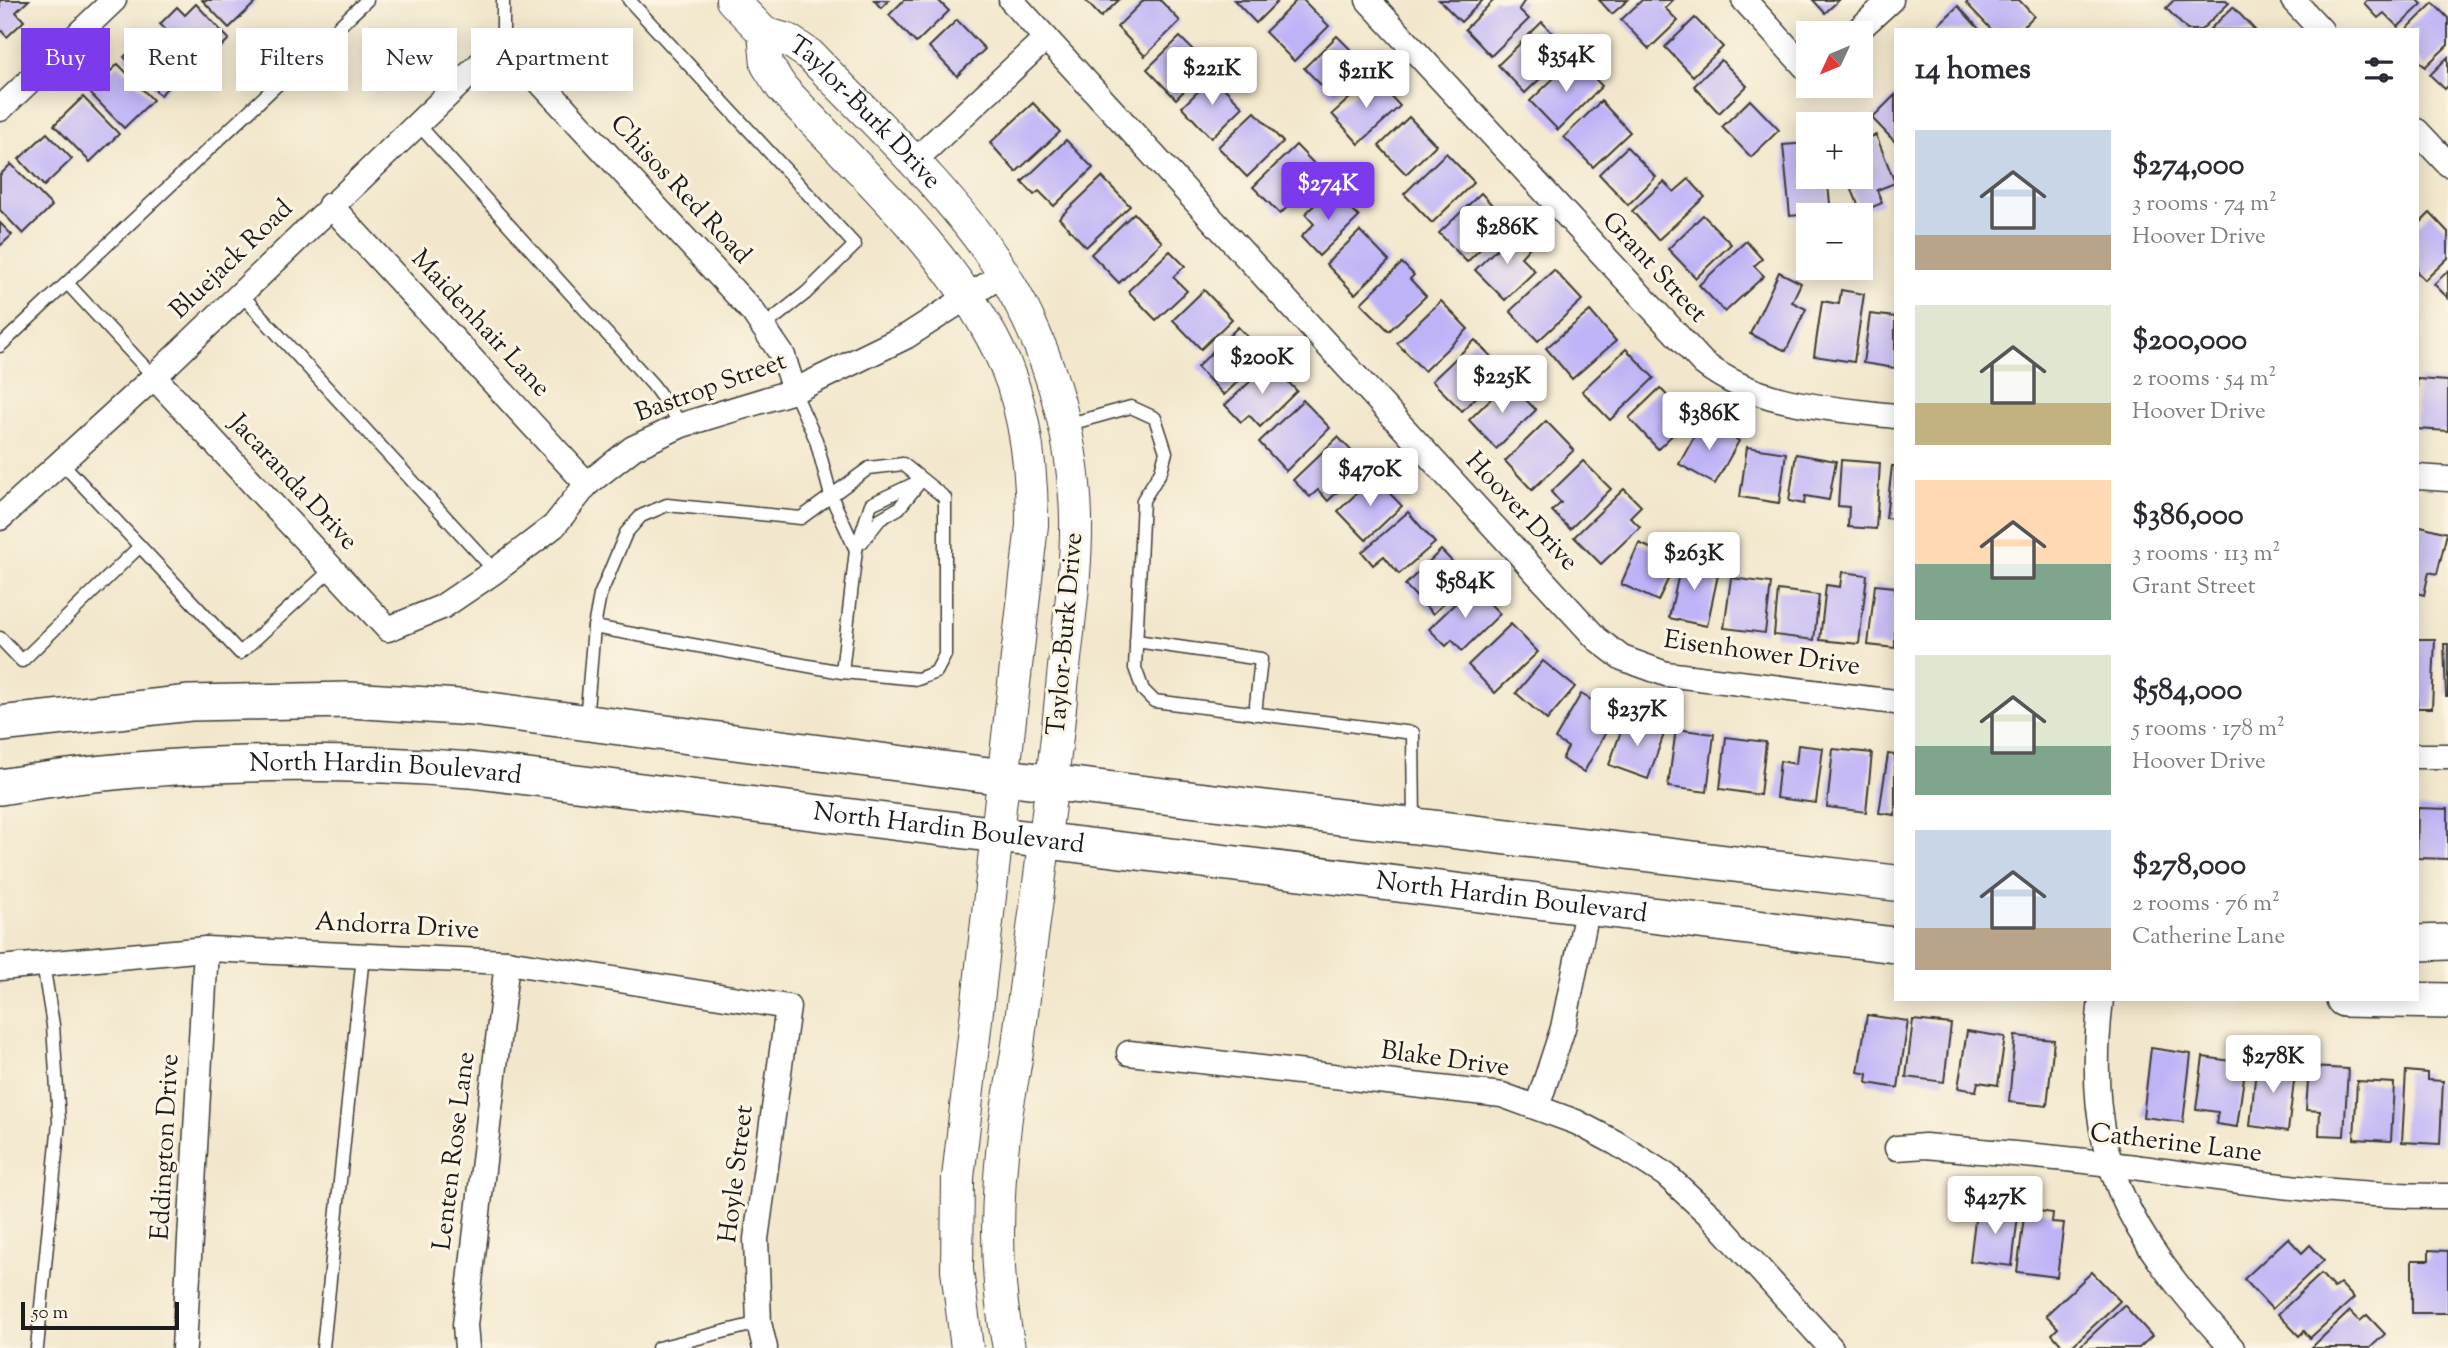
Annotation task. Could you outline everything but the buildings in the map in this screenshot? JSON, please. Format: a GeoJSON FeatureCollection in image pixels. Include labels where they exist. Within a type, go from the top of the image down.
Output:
{"type":"FeatureCollection","features":[{"type":"Feature","properties":{"kind":"main road"},"geometry":{"type":"LineString","coordinates":[[0,724],[177,704],[337,700],[474,708],[1004,777],[1894,883]]}},
{"type":"Feature","properties":{"kind":"main road","name":"North Hardin Boulevard"},"geometry":{"type":"LineString","coordinates":[[0,788],[103,773],[204,764],[317,761],[470,770],[1894,945]]}},
{"type":"Feature","properties":{"kind":"main road"},"geometry":{"type":"LineString","coordinates":[[2419,943],[2448,942]]}},
{"type":"Feature","properties":{"kind":"main road"},"geometry":{"type":"LineString","coordinates":[[2419,1000],[2448,1001]]}},
{"type":"Feature","properties":{"kind":"street"},"geometry":{"type":"LineString","coordinates":[[0,109],[114,0]]}},
{"type":"Feature","properties":{"kind":"street","name":"Taylor-Burk Drive"},"geometry":{"type":"LineString","coordinates":[[732,0],[764,33],[788,40],[810,55],[966,222],[1003,274],[1024,311],[1053,384],[1064,426],[1073,478],[1076,520],[1052,782],[999,1191],[1002,1315],[1009,1348]]}},
{"type":"Feature","properties":{"kind":"street","name":"Hoover Drive"},"geometry":{"type":"LineString","coordinates":[[1011,0],[1597,639],[1622,658]]}},
{"type":"Feature","properties":{"kind":"street","name":"Grant Street"},"geometry":{"type":"LineString","coordinates":[[1368,0],[1709,368],[1745,388],[1778,400],[1894,416]]}},
{"type":"Feature","properties":{"kind":"street"},"geometry":{"type":"LineString","coordinates":[[1744,0],[1796,57]]}},
{"type":"Feature","properties":{"kind":"street"},"geometry":{"type":"LineString","coordinates":[[1868,21],[1891,0]]}},
{"type":"Feature","properties":{"kind":"street"},"geometry":{"type":"LineString","coordinates":[[2293,0],[2319,28]]}},
{"type":"Feature","properties":{"kind":"street","name":"Taylor-Burk Drive"},"geometry":{"type":"LineString","coordinates":[[764,33],[767,65],[782,88],[946,264],[968,296],[1000,351],[1016,401],[1032,474],[1032,525],[958,1178],[957,1270],[967,1348]]}},
{"type":"Feature","properties":{"kind":"street"},"geometry":{"type":"LineString","coordinates":[[912,163],[1046,38]]}},
{"type":"Feature","properties":{"kind":"street","name":"Bluejack Road"},"geometry":{"type":"LineString","coordinates":[[0,518],[154,377],[471,72]]}},
{"type":"Feature","properties":{"kind":"street","name":"Chisos Red Road"},"geometry":{"type":"LineString","coordinates":[[548,91],[763,327],[783,356],[794,391]]}},
{"type":"Feature","properties":{"kind":"street"},"geometry":{"type":"LineString","coordinates":[[2419,133],[2448,164]]}},
{"type":"Feature","properties":{"kind":"street","name":"Maidenhair Lane"},"geometry":{"type":"LineString","coordinates":[[330,205],[587,484]]}},
{"type":"Feature","properties":{"kind":"street","name":"Bastrop Street"},"geometry":{"type":"LineString","coordinates":[[388,629],[442,607],[495,571],[554,526],[587,484],[633,448],[682,425],[794,391],[907,336],[1003,274]]}},
{"type":"Feature","properties":{"kind":"street","name":"Jacaranda Drive"},"geometry":{"type":"LineString","coordinates":[[154,377],[388,629]]}},
{"type":"Feature","properties":{"kind":"street"},"geometry":{"type":"LineString","coordinates":[[2419,477],[2448,479]]}},
{"type":"Feature","properties":{"kind":"street","name":"Eisenhower Drive"},"geometry":{"type":"LineString","coordinates":[[1622,658],[1666,674],[1894,702]]}},
{"type":"Feature","properties":{"kind":"street"},"geometry":{"type":"LineString","coordinates":[[2419,756],[2448,756]]}},
{"type":"Feature","properties":{"kind":"street"},"geometry":{"type":"LineString","coordinates":[[1537,1107],[1563,1028],[1588,906]]}},
{"type":"Feature","properties":{"kind":"street","name":"Andorra Drive"},"geometry":{"type":"LineString","coordinates":[[0,968],[206,948],[507,962],[788,1007]]}},
{"type":"Feature","properties":{"kind":"street","name":"Eddington Drive"},"geometry":{"type":"LineString","coordinates":[[184,1348],[206,948]]}},
{"type":"Feature","properties":{"kind":"street","name":"Lenten Rose Lane"},"geometry":{"type":"LineString","coordinates":[[467,1348],[464,1325],[507,962]]}},
{"type":"Feature","properties":{"kind":"street"},"geometry":{"type":"LineString","coordinates":[[2101,1001],[2095,1061],[2099,1108],[2110,1164],[2129,1212],[2162,1267],[2232,1348]]}},
{"type":"Feature","properties":{"kind":"street","name":"Hoyle Street"},"geometry":{"type":"LineString","coordinates":[[765,1348],[759,1323],[756,1239],[788,1007]]}},
{"type":"Feature","properties":{"kind":"street","name":"Blake Drive"},"geometry":{"type":"LineString","coordinates":[[1129,1053],[1502,1095],[1537,1107],[1616,1143],[1666,1175],[1713,1219],[1831,1348]]}},
{"type":"Feature","properties":{"kind":"street","name":"Catherine Lane"},"geometry":{"type":"LineString","coordinates":[[1897,1148],[1925,1146],[2110,1164],[2242,1184],[2398,1197],[2448,1196]]}},
{"type":"Feature","properties":{"kind":"lane"},"geometry":{"type":"LineString","coordinates":[[0,346],[367,0]]}},
{"type":"Feature","properties":{"kind":"lane"},"geometry":{"type":"LineString","coordinates":[[503,0],[503,28]]}},
{"type":"Feature","properties":{"kind":"lane"},"geometry":{"type":"LineString","coordinates":[[629,0],[855,245],[801,298],[763,327]]}},
{"type":"Feature","properties":{"kind":"lane"},"geometry":{"type":"LineString","coordinates":[[417,123],[653,385],[682,425]]}},
{"type":"Feature","properties":{"kind":"lane"},"geometry":{"type":"LineString","coordinates":[[67,283],[154,377]]}},
{"type":"Feature","properties":{"kind":"lane"},"geometry":{"type":"LineString","coordinates":[[240,293],[495,571]]}},
{"type":"Feature","properties":{"kind":"lane"},"geometry":{"type":"LineString","coordinates":[[794,391],[816,440],[831,496],[856,550]]}},
{"type":"Feature","properties":{"kind":"lane"},"geometry":{"type":"LineString","coordinates":[[1064,426],[1131,407],[1155,418],[1166,452],[1161,471],[1143,500],[1135,668],[1143,690],[1154,701],[1413,733],[1413,824]]}},
{"type":"Feature","properties":{"kind":"lane"},"geometry":{"type":"LineString","coordinates":[[61,462],[240,653],[332,569]]}},
{"type":"Feature","properties":{"kind":"lane"},"geometry":{"type":"LineString","coordinates":[[586,722],[594,627],[600,595],[626,533],[641,516],[667,506],[801,518],[869,468],[903,464],[945,498],[945,655],[936,672],[918,679],[842,672],[594,627]]}},
{"type":"Feature","properties":{"kind":"lane"},"geometry":{"type":"LineString","coordinates":[[842,672],[856,550],[871,504],[922,480]]}},
{"type":"Feature","properties":{"kind":"lane"},"geometry":{"type":"LineString","coordinates":[[0,638],[22,661],[140,546]]}},
{"type":"Feature","properties":{"kind":"lane"},"geometry":{"type":"LineString","coordinates":[[1136,640],[1261,659],[1255,714]]}},
{"type":"Feature","properties":{"kind":"lane"},"geometry":{"type":"LineString","coordinates":[[323,1348],[363,955]]}},
{"type":"Feature","properties":{"kind":"lane"},"geometry":{"type":"LineString","coordinates":[[37,1348],[59,1122],[53,1024],[43,964]]}},
{"type":"Feature","properties":{"kind":"lane"},"geometry":{"type":"LineString","coordinates":[[658,1348],[759,1323]]}}]}
